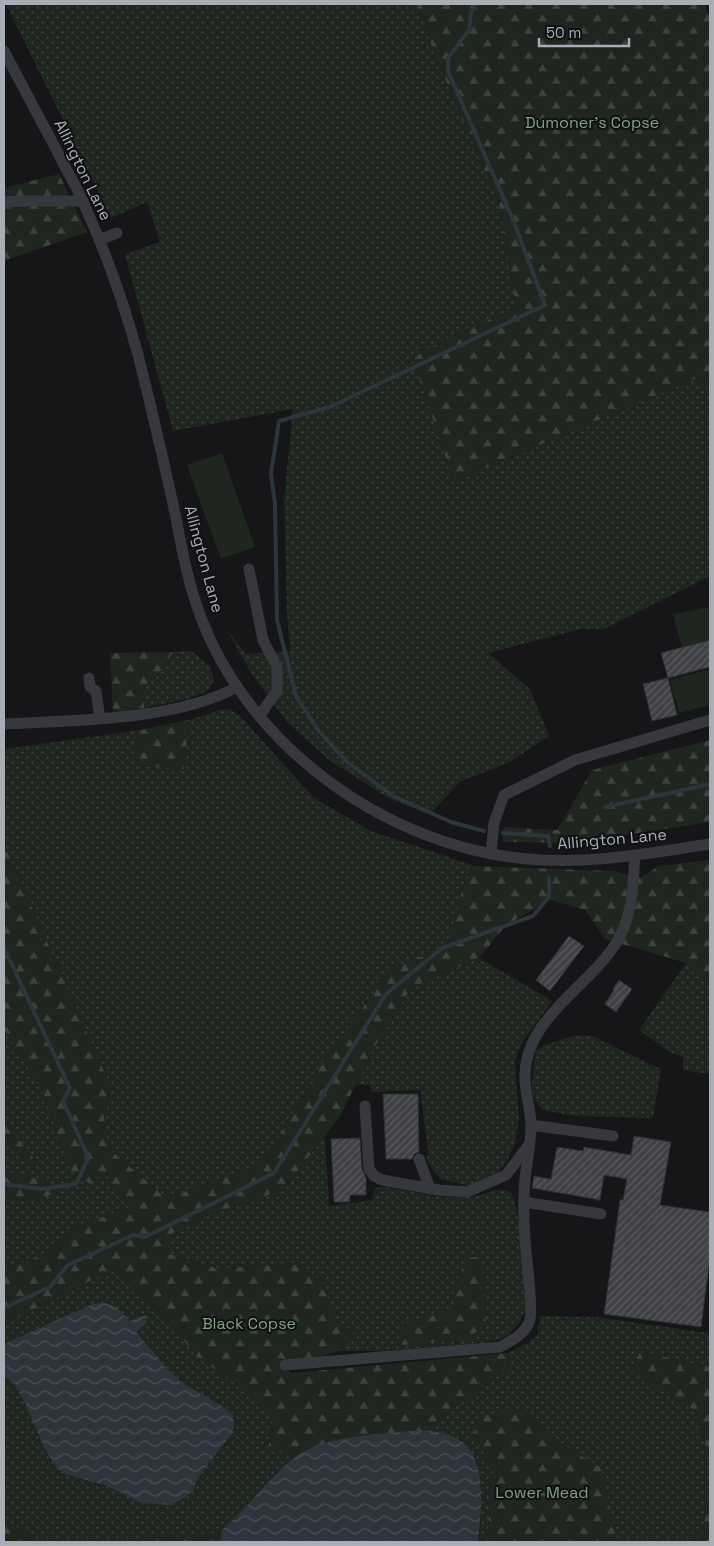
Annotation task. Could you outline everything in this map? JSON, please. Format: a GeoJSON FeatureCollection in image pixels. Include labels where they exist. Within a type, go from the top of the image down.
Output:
{"type":"FeatureCollection","features":[{"type":"Feature","properties":{"kind":"street","name":"Allington Lane"},"geometry":{"type":"LineString","coordinates":[[4,51],[83,201],[113,274],[137,351],[192,588],[200,615],[226,670],[259,716],[315,772],[342,792],[373,811],[447,843],[491,854],[531,860],[559,861],[584,861],[710,844]]}},
{"type":"Feature","properties":{"kind":"street"},"geometry":{"type":"LineString","coordinates":[[4,202],[29,200],[83,201]]}},
{"type":"Feature","properties":{"kind":"street"},"geometry":{"type":"LineString","coordinates":[[99,240],[117,232]]}},
{"type":"Feature","properties":{"kind":"street"},"geometry":{"type":"LineString","coordinates":[[249,569],[263,640],[277,667],[276,691],[259,716]]}},
{"type":"Feature","properties":{"kind":"street"},"geometry":{"type":"LineString","coordinates":[[89,678],[90,687],[96,690],[100,719]]}},
{"type":"Feature","properties":{"kind":"street"},"geometry":{"type":"LineString","coordinates":[[4,724],[100,719],[170,709],[210,700],[237,687]]}},
{"type":"Feature","properties":{"kind":"street"},"geometry":{"type":"LineString","coordinates":[[491,854],[494,823],[504,795],[575,760],[710,720]]}},
{"type":"Feature","properties":{"kind":"street"},"geometry":{"type":"LineString","coordinates":[[286,1365],[500,1347],[519,1336],[530,1322],[524,1202],[531,1125],[525,1089],[525,1073],[529,1049],[543,1025],[606,958],[619,939],[627,920],[632,898],[635,855]]}},
{"type":"Feature","properties":{"kind":"street"},"geometry":{"type":"LineString","coordinates":[[365,1106],[369,1169],[370,1173],[382,1180],[430,1189],[467,1192],[506,1175],[529,1145]]}},
{"type":"Feature","properties":{"kind":"street"},"geometry":{"type":"LineString","coordinates":[[531,1125],[613,1136]]}},
{"type":"Feature","properties":{"kind":"street"},"geometry":{"type":"LineString","coordinates":[[419,1159],[430,1189]]}},
{"type":"Feature","properties":{"kind":"street"},"geometry":{"type":"LineString","coordinates":[[524,1202],[601,1214]]}},
{"type":"Feature","properties":{"kind":"green space"},"geometry":{"type":"Polygon","coordinates":[[[6,4],[417,4],[434,53],[499,204],[516,307],[422,351],[413,360],[454,482],[694,379],[710,389],[710,576],[604,629],[580,629],[488,653],[530,689],[549,736],[508,763],[461,781],[431,813],[425,813],[385,796],[329,760],[287,722],[252,674],[225,627],[246,654],[290,651],[284,500],[293,409],[173,431],[125,254],[160,242],[147,202],[111,218],[6,4]]]}},
{"type":"Feature","properties":{"kind":"green space","name":"Dumoner's Copse"},"geometry":{"type":"Polygon","coordinates":[[[417,4],[705,4],[710,21],[710,389],[694,379],[454,482],[413,360],[422,351],[516,307],[499,204],[434,53],[417,4]]]}},
{"type":"Feature","properties":{"kind":"green space"},"geometry":{"type":"Polygon","coordinates":[[[59,174],[87,232],[4,261],[4,188],[59,174]]]}},
{"type":"Feature","properties":{"kind":"green space"},"geometry":{"type":"Polygon","coordinates":[[[222,453],[255,547],[221,559],[187,465],[222,453]]]}},
{"type":"Feature","properties":{"kind":"green space"},"geometry":{"type":"Polygon","coordinates":[[[710,607],[710,640],[682,647],[673,614],[710,607]]]}},
{"type":"Feature","properties":{"kind":"green space"},"geometry":{"type":"Polygon","coordinates":[[[191,651],[210,666],[214,680],[208,691],[187,699],[144,708],[144,687],[159,673],[173,652],[191,651]]]}},
{"type":"Feature","properties":{"kind":"green space"},"geometry":{"type":"Polygon","coordinates":[[[173,652],[159,673],[144,687],[144,708],[113,713],[110,653],[173,652]]]}},
{"type":"Feature","properties":{"kind":"green space"},"geometry":{"type":"Polygon","coordinates":[[[710,669],[710,705],[679,713],[670,680],[710,669]]]}},
{"type":"Feature","properties":{"kind":"green space"},"geometry":{"type":"Polygon","coordinates":[[[224,709],[231,710],[240,716],[314,798],[371,831],[475,866],[464,884],[448,946],[391,969],[324,1061],[261,1165],[166,1198],[109,1149],[104,1118],[111,1087],[4,844],[4,749],[134,731],[138,766],[184,769],[189,720],[224,709]]]}},
{"type":"Feature","properties":{"kind":"green space"},"geometry":{"type":"Polygon","coordinates":[[[189,720],[184,769],[138,766],[134,731],[189,720]]]}},
{"type":"Feature","properties":{"kind":"green space"},"geometry":{"type":"Polygon","coordinates":[[[710,740],[710,822],[573,843],[502,842],[504,827],[557,830],[592,770],[710,740]]]}},
{"type":"Feature","properties":{"kind":"green space","name":"Black Copse"},"geometry":{"type":"Polygon","coordinates":[[[4,844],[111,1087],[104,1118],[109,1149],[166,1198],[261,1165],[324,1061],[391,969],[447,946],[464,884],[475,866],[613,871],[640,878],[659,866],[710,860],[710,987],[686,963],[605,939],[585,910],[550,900],[506,925],[479,958],[411,988],[375,1046],[340,1116],[283,1190],[221,1211],[174,1232],[166,1253],[218,1269],[293,1263],[322,1280],[335,1320],[353,1332],[339,1351],[285,1368],[292,1373],[508,1353],[510,1367],[425,1430],[338,1440],[319,1446],[296,1457],[268,1450],[273,1421],[251,1395],[195,1355],[168,1320],[116,1268],[4,1324],[4,1269],[44,1254],[65,1234],[78,1226],[131,1207],[105,1172],[90,1184],[70,1170],[41,1088],[4,1029],[4,844]]]}},
{"type":"Feature","properties":{"kind":"green space"},"geometry":{"type":"Polygon","coordinates":[[[479,958],[552,1001],[522,1043],[515,1060],[519,1120],[515,1144],[506,1163],[497,1172],[469,1186],[441,1179],[427,1160],[428,1150],[420,1090],[372,1092],[370,1085],[356,1085],[375,1046],[411,988],[479,958]]]}},
{"type":"Feature","properties":{"kind":"green space"},"geometry":{"type":"Polygon","coordinates":[[[686,963],[710,987],[710,1074],[683,1070],[683,1057],[669,1052],[639,1030],[686,963]]]}},
{"type":"Feature","properties":{"kind":"green space"},"geometry":{"type":"Polygon","coordinates":[[[4,1029],[41,1088],[51,1112],[59,1142],[105,1172],[131,1207],[78,1226],[65,1234],[44,1254],[4,1269],[4,1200],[43,1199],[16,1175],[4,1171],[4,1135],[29,1167],[36,1162],[4,1121],[4,1029]]]}},
{"type":"Feature","properties":{"kind":"green space"},"geometry":{"type":"Polygon","coordinates":[[[578,1035],[592,1036],[661,1069],[653,1118],[575,1116],[542,1110],[533,1096],[535,1052],[544,1045],[578,1035]]]}},
{"type":"Feature","properties":{"kind":"green space"},"geometry":{"type":"Polygon","coordinates":[[[4,1121],[36,1162],[29,1167],[4,1135],[4,1121]]]}},
{"type":"Feature","properties":{"kind":"green space"},"geometry":{"type":"Polygon","coordinates":[[[325,1136],[329,1206],[372,1200],[375,1188],[382,1187],[460,1198],[476,1196],[495,1190],[511,1192],[517,1209],[523,1261],[525,1310],[520,1322],[508,1335],[501,1339],[482,1343],[380,1351],[339,1351],[353,1332],[335,1321],[322,1280],[293,1263],[218,1269],[166,1253],[173,1232],[221,1211],[283,1190],[325,1136]]]}},
{"type":"Feature","properties":{"kind":"green space"},"geometry":{"type":"Polygon","coordinates":[[[4,1171],[49,1182],[55,1192],[43,1199],[4,1200],[4,1171]]]}},
{"type":"Feature","properties":{"kind":"green space"},"geometry":{"type":"Polygon","coordinates":[[[465,1257],[482,1257],[486,1324],[467,1339],[403,1345],[401,1323],[437,1315],[452,1308],[465,1257]]]}},
{"type":"Feature","properties":{"kind":"green space"},"geometry":{"type":"Polygon","coordinates":[[[116,1268],[168,1320],[195,1355],[251,1395],[273,1421],[268,1450],[296,1457],[265,1486],[221,1533],[191,1538],[147,1537],[146,1542],[38,1542],[4,1519],[4,1324],[116,1268]]]}},
{"type":"Feature","properties":{"kind":"green space"},"geometry":{"type":"Polygon","coordinates":[[[540,1316],[595,1317],[709,1333],[710,1324],[710,1367],[640,1352],[695,1410],[710,1460],[710,1494],[702,1533],[693,1542],[617,1542],[601,1468],[557,1441],[523,1411],[474,1433],[493,1471],[487,1542],[478,1542],[481,1520],[481,1487],[476,1461],[443,1433],[425,1430],[510,1367],[508,1353],[529,1342],[537,1335],[540,1316]]]}},
{"type":"Feature","properties":{"kind":"green space"},"geometry":{"type":"Polygon","coordinates":[[[640,1352],[710,1367],[710,1460],[695,1410],[632,1374],[640,1352]]]}},
{"type":"Feature","properties":{"kind":"green space","name":"Lower Mead"},"geometry":{"type":"Polygon","coordinates":[[[523,1411],[557,1441],[601,1468],[617,1542],[487,1542],[493,1471],[474,1433],[478,1417],[504,1412],[523,1411]]]}},
{"type":"Feature","properties":{"kind":"green space"},"geometry":{"type":"Polygon","coordinates":[[[710,1494],[710,1542],[693,1542],[702,1533],[710,1494]]]}},
{"type":"Feature","properties":{"kind":"green space"},"geometry":{"type":"Polygon","coordinates":[[[4,1519],[38,1542],[4,1542],[4,1519]]]}},
{"type":"Feature","properties":{"kind":"green space"},"geometry":{"type":"Polygon","coordinates":[[[221,1533],[221,1542],[146,1542],[147,1537],[191,1538],[221,1533]]]}},
{"type":"Feature","properties":{"kind":"water"},"geometry":{"type":"Polygon","coordinates":[[[105,1303],[119,1310],[129,1321],[146,1315],[147,1323],[136,1332],[168,1370],[181,1382],[225,1408],[233,1416],[233,1432],[197,1479],[193,1491],[172,1505],[141,1503],[105,1485],[65,1474],[57,1468],[45,1449],[26,1405],[14,1383],[4,1376],[4,1344],[93,1304],[105,1303]]]}},
{"type":"Feature","properties":{"kind":"water"},"geometry":{"type":"Polygon","coordinates":[[[425,1430],[456,1438],[466,1445],[475,1459],[481,1494],[478,1542],[221,1542],[221,1533],[224,1528],[286,1465],[307,1450],[322,1444],[357,1436],[425,1430]]]}},
{"type":"Feature","properties":{"kind":"building"},"geometry":{"type":"Polygon","coordinates":[[[710,640],[710,667],[668,678],[661,653],[710,640]]]}},
{"type":"Feature","properties":{"kind":"building"},"geometry":{"type":"Polygon","coordinates":[[[668,678],[677,715],[652,721],[643,684],[668,678]]]}},
{"type":"Feature","properties":{"kind":"building"},"geometry":{"type":"Polygon","coordinates":[[[569,936],[584,946],[550,991],[536,980],[569,936]]]}},
{"type":"Feature","properties":{"kind":"building"},"geometry":{"type":"Polygon","coordinates":[[[619,980],[632,989],[616,1012],[605,1004],[619,980]]]}},
{"type":"Feature","properties":{"kind":"building"},"geometry":{"type":"Polygon","coordinates":[[[383,1094],[418,1094],[419,1152],[414,1154],[412,1159],[386,1159],[383,1094]]]}},
{"type":"Feature","properties":{"kind":"building"},"geometry":{"type":"Polygon","coordinates":[[[634,1136],[671,1142],[660,1205],[710,1212],[710,1258],[701,1327],[604,1314],[620,1200],[623,1200],[627,1179],[604,1175],[600,1200],[532,1188],[534,1176],[551,1179],[557,1147],[583,1151],[584,1147],[631,1155],[634,1136]]]}},
{"type":"Feature","properties":{"kind":"building"},"geometry":{"type":"Polygon","coordinates":[[[360,1138],[362,1169],[366,1178],[366,1195],[350,1195],[350,1202],[334,1202],[331,1139],[360,1138]]]}},
{"type":"Feature","properties":{"kind":"waterway"},"geometry":{"type":"LineString","coordinates":[[477,4],[471,13],[469,30],[448,58],[448,71],[514,222],[545,305],[330,407],[279,421],[271,474],[275,503],[277,620],[296,696],[318,730],[346,761],[393,796],[451,822],[484,831]]}},
{"type":"Feature","properties":{"kind":"waterway"},"geometry":{"type":"LineString","coordinates":[[605,807],[710,784]]}},
{"type":"Feature","properties":{"kind":"waterway"},"geometry":{"type":"LineString","coordinates":[[503,833],[548,836],[550,846]]}},
{"type":"Feature","properties":{"kind":"waterway"},"geometry":{"type":"LineString","coordinates":[[4,1308],[50,1287],[68,1265],[133,1235],[145,1237],[274,1173],[386,994],[442,948],[533,916],[549,897],[549,878]]}},
{"type":"Feature","properties":{"kind":"waterway"},"geometry":{"type":"LineString","coordinates":[[4,948],[70,1088],[63,1101],[88,1159],[76,1184],[42,1189],[4,1184]]}}]}
